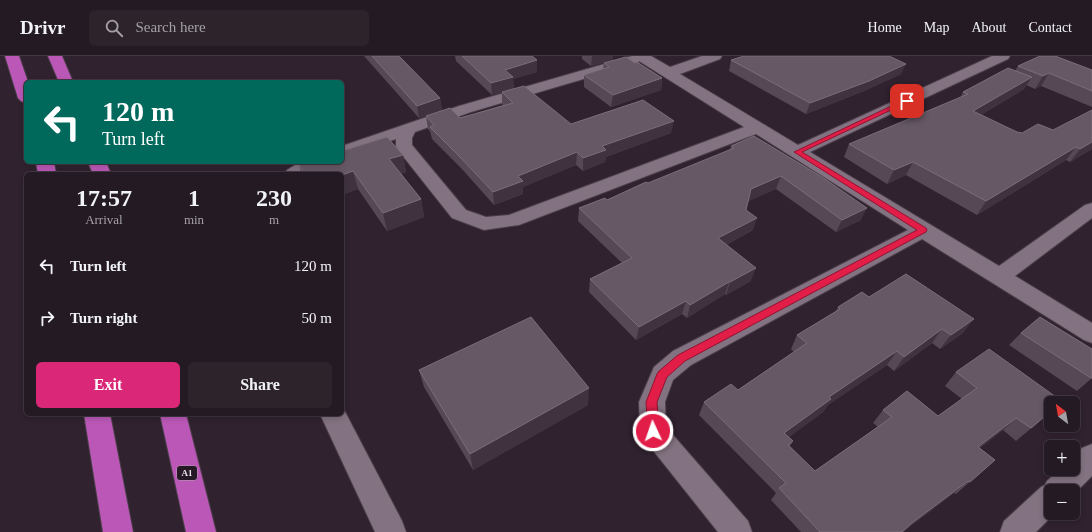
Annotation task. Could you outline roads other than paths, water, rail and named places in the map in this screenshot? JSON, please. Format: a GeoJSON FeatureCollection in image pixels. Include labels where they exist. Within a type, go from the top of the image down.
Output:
{"type":"FeatureCollection","features":[{"type":"Feature","properties":{"kind":"highway"},"geometry":{"type":"LineString","coordinates":[[12,56],[24,92]]}},
{"type":"Feature","properties":{"kind":"highway"},"geometry":{"type":"LineString","coordinates":[[55,56],[65,80]]}},
{"type":"Feature","properties":{"kind":"highway"},"geometry":{"type":"LineString","coordinates":[[97,416],[118,532]]}},
{"type":"Feature","properties":{"kind":"highway","name":"A1"},"geometry":{"type":"LineString","coordinates":[[173,416],[201,532]]}},
{"type":"Feature","properties":{"kind":"street"},"geometry":{"type":"LineString","coordinates":[[344,151],[465,109],[642,56],[1092,334]]}},
{"type":"Feature","properties":{"kind":"street"},"geometry":{"type":"LineString","coordinates":[[668,73],[715,56]]}},
{"type":"Feature","properties":{"kind":"street"},"geometry":{"type":"LineString","coordinates":[[797,152],[1003,56]]}},
{"type":"Feature","properties":{"kind":"street"},"geometry":{"type":"LineString","coordinates":[[408,129],[404,138],[404,146],[459,214],[484,224],[512,221],[758,128]]}},
{"type":"Feature","properties":{"kind":"street"},"geometry":{"type":"LineString","coordinates":[[296,172],[302,167],[310,164]]}},
{"type":"Feature","properties":{"kind":"street"},"geometry":{"type":"LineString","coordinates":[[1000,276],[1092,210]]}},
{"type":"Feature","properties":{"kind":"street"},"geometry":{"type":"LineString","coordinates":[[737,532],[653,431],[652,402],[663,374],[682,358],[923,230]]}},
{"type":"Feature","properties":{"kind":"street"},"geometry":{"type":"LineString","coordinates":[[334,416],[391,532]]}},
{"type":"Feature","properties":{"kind":"street"},"geometry":{"type":"LineString","coordinates":[[1064,484],[1092,457]]}},
{"type":"Feature","properties":{"kind":"street"},"geometry":{"type":"LineString","coordinates":[[1015,532],[1044,504]]}}]}
